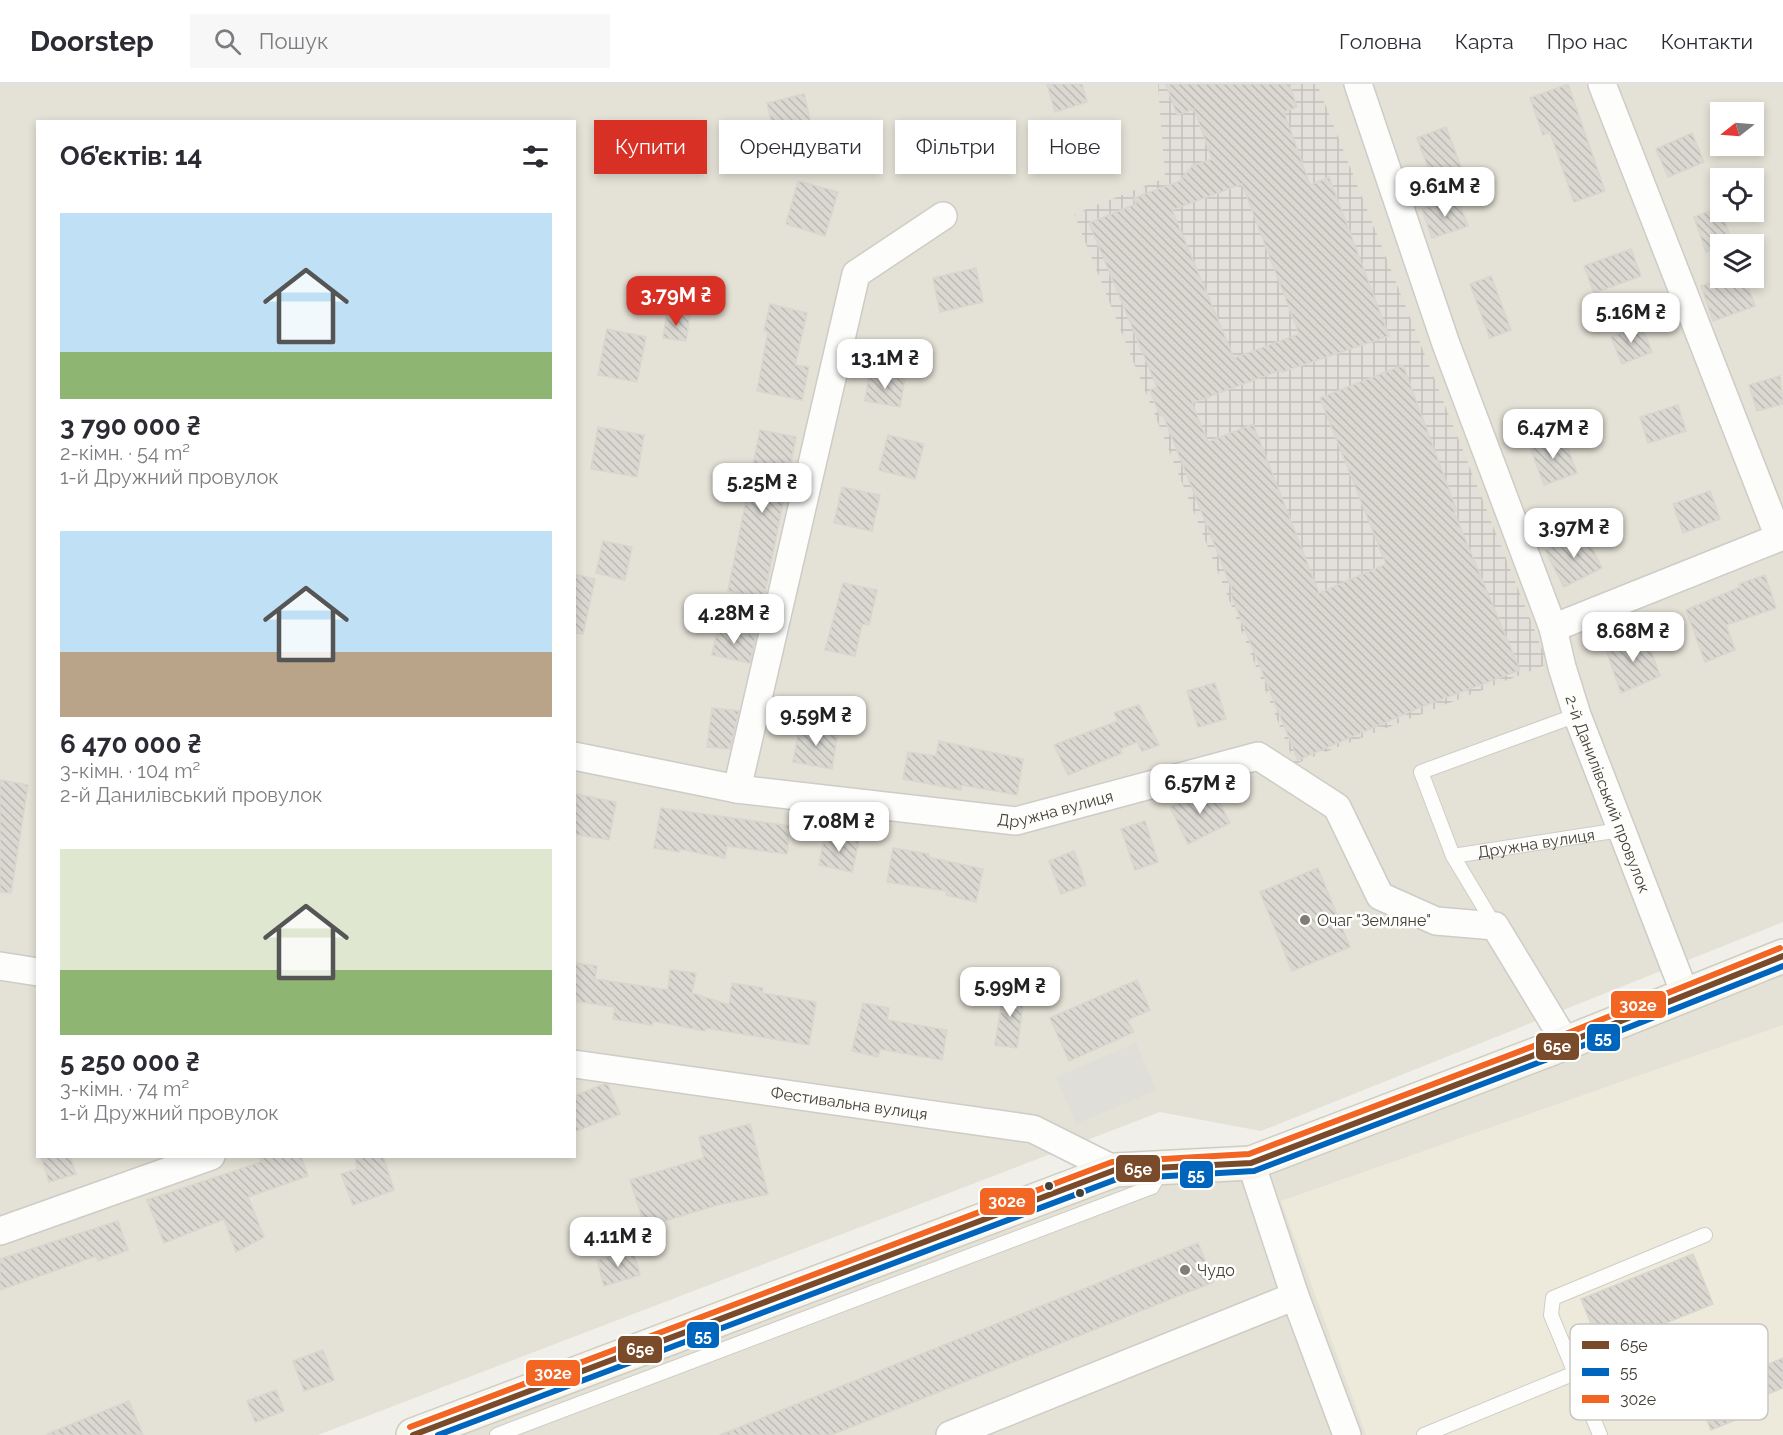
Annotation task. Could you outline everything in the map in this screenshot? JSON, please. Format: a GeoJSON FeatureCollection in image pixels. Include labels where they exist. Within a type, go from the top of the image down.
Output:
{"type":"FeatureCollection","features":[{"type":"Feature","properties":{"kind":"street","name":"2-й Данилівський провулок"},"geometry":{"type":"LineString","coordinates":[[1359,84],[1446,344],[1553,628],[1577,715],[1685,994]]}},
{"type":"Feature","properties":{"kind":"street"},"geometry":{"type":"LineString","coordinates":[[1553,628],[1781,537],[1602,84]]}},
{"type":"Feature","properties":{"kind":"street"},"geometry":{"type":"LineString","coordinates":[[737,789],[856,274],[943,216]]}},
{"type":"Feature","properties":{"kind":"street","name":"Дружна вулиця"},"geometry":{"type":"LineString","coordinates":[[576,756],[737,789],[1016,821],[1258,756],[1336,807],[1380,896],[1436,921],[1495,926],[1566,1043]]}},
{"type":"Feature","properties":{"kind":"street"},"geometry":{"type":"LineString","coordinates":[[413,1435],[457,1427],[1115,1170],[1251,1163],[1566,1043],[1783,956]]}},
{"type":"Feature","properties":{"kind":"street"},"geometry":{"type":"LineString","coordinates":[[0,966],[36,972]]}},
{"type":"Feature","properties":{"kind":"street","name":"Фестивальна вулиця"},"geometry":{"type":"LineString","coordinates":[[576,1064],[1033,1129],[1115,1170]]}},
{"type":"Feature","properties":{"kind":"street"},"geometry":{"type":"LineString","coordinates":[[0,1231],[205,1158]]}},
{"type":"Feature","properties":{"kind":"street"},"geometry":{"type":"LineString","coordinates":[[1251,1163],[1294,1296],[1345,1435]]}},
{"type":"Feature","properties":{"kind":"street"},"geometry":{"type":"LineString","coordinates":[[950,1435],[1294,1296]]}},
{"type":"Feature","properties":{"kind":"lane","name":"Дружна вулиця"},"geometry":{"type":"LineString","coordinates":[[1495,926],[1453,856],[1421,772],[1577,715]]}},
{"type":"Feature","properties":{"kind":"lane","name":"Дружна вулиця"},"geometry":{"type":"LineString","coordinates":[[1453,856],[1620,830]]}},
{"type":"Feature","properties":{"kind":"lane"},"geometry":{"type":"LineString","coordinates":[[497,1435],[1152,1187],[1163,1167]]}},
{"type":"Feature","properties":{"kind":"lane"},"geometry":{"type":"LineString","coordinates":[[1570,1361],[1551,1315],[1553,1298],[1705,1235]]}},
{"type":"Feature","properties":{"kind":"lane"},"geometry":{"type":"LineString","coordinates":[[1424,1435],[1570,1375]]}},
{"type":"Feature","properties":{"kind":"lane"},"geometry":{"type":"LineString","coordinates":[[1594,1420],[1600,1435]]}},
{"type":"Feature","properties":{"kind":"shaded area"},"geometry":{"type":"Polygon","coordinates":[[[0,84],[1783,84],[1783,922],[1261,1131],[1160,1112],[318,1435],[0,1435],[0,84]]]}},
{"type":"Feature","properties":{"kind":"shaded area"},"geometry":{"type":"Polygon","coordinates":[[[1158,84],[1317,84],[1548,664],[1295,764],[1074,214],[1165,178],[1158,84]]]}},
{"type":"Feature","properties":{"kind":"shaded area"},"geometry":{"type":"Polygon","coordinates":[[[1783,944],[1783,1435],[444,1435],[1123,1180],[1247,1170],[1783,944]]]}},
{"type":"Feature","properties":{"kind":"shaded area"},"geometry":{"type":"Polygon","coordinates":[[[1783,1025],[1783,1435],[1366,1435],[1281,1201],[1783,1025]]]}},
{"type":"Feature","properties":{"kind":"shaded area"},"geometry":{"type":"Polygon","coordinates":[[[1136,1043],[1156,1090],[1076,1124],[1056,1077],[1136,1043]]]}},
{"type":"Feature","properties":{"kind":"building"},"geometry":{"type":"Polygon","coordinates":[[[1047,84],[1082,84],[1087,102],[1055,112],[1047,84]]]}},
{"type":"Feature","properties":{"kind":"building"},"geometry":{"type":"Polygon","coordinates":[[[1166,84],[1289,84],[1297,107],[1284,112],[1310,185],[1329,177],[1389,336],[1282,372],[1281,370],[1192,403],[1208,442],[1253,424],[1319,593],[1386,564],[1320,398],[1403,365],[1457,511],[1454,512],[1520,670],[1421,707],[1298,760],[1231,595],[1234,594],[1163,415],[1160,416],[1150,390],[1157,387],[1089,223],[1136,204],[1134,198],[1180,181],[1192,166],[1212,159],[1194,109],[1177,115],[1166,84]],[[1242,184],[1172,210],[1234,358],[1299,334],[1242,184]]]}},
{"type":"Feature","properties":{"kind":"building"},"geometry":{"type":"Polygon","coordinates":[[[1568,84],[1605,191],[1574,202],[1550,132],[1543,135],[1530,98],[1568,84]]]}},
{"type":"Feature","properties":{"kind":"building"},"geometry":{"type":"Polygon","coordinates":[[[804,94],[810,120],[771,120],[767,103],[804,94]]]}},
{"type":"Feature","properties":{"kind":"building"},"geometry":{"type":"Polygon","coordinates":[[[1446,127],[1461,167],[1432,178],[1417,138],[1446,127]]]}},
{"type":"Feature","properties":{"kind":"building"},"geometry":{"type":"Polygon","coordinates":[[[1692,133],[1704,162],[1668,177],[1656,149],[1692,133]]]}},
{"type":"Feature","properties":{"kind":"building"},"geometry":{"type":"Polygon","coordinates":[[[798,181],[838,192],[825,236],[786,224],[798,181]]]}},
{"type":"Feature","properties":{"kind":"building"},"geometry":{"type":"Polygon","coordinates":[[[1457,197],[1468,226],[1432,238],[1422,209],[1457,197]]]}},
{"type":"Feature","properties":{"kind":"building"},"geometry":{"type":"Polygon","coordinates":[[[1710,211],[1710,222],[1725,222],[1729,234],[1710,234],[1710,250],[1706,252],[1694,217],[1710,211]]]}},
{"type":"Feature","properties":{"kind":"building"},"geometry":{"type":"Polygon","coordinates":[[[1631,249],[1641,276],[1594,293],[1584,266],[1631,249]]]}},
{"type":"Feature","properties":{"kind":"building"},"geometry":{"type":"Polygon","coordinates":[[[976,268],[983,302],[940,312],[933,278],[976,268]]]}},
{"type":"Feature","properties":{"kind":"building"},"geometry":{"type":"Polygon","coordinates":[[[1491,276],[1511,330],[1490,338],[1470,284],[1491,276]]]}},
{"type":"Feature","properties":{"kind":"building"},"geometry":{"type":"Polygon","coordinates":[[[1710,283],[1710,288],[1749,288],[1755,306],[1713,321],[1701,286],[1710,283]]]}},
{"type":"Feature","properties":{"kind":"building"},"geometry":{"type":"Polygon","coordinates":[[[770,304],[807,313],[795,365],[809,367],[802,400],[757,391],[768,332],[764,331],[770,304]]]}},
{"type":"Feature","properties":{"kind":"building"},"geometry":{"type":"Polygon","coordinates":[[[667,312],[690,315],[686,341],[663,338],[667,312]]]}},
{"type":"Feature","properties":{"kind":"building"},"geometry":{"type":"Polygon","coordinates":[[[1641,325],[1652,352],[1622,364],[1611,337],[1641,325]]]}},
{"type":"Feature","properties":{"kind":"building"},"geometry":{"type":"Polygon","coordinates":[[[607,329],[646,337],[637,382],[598,375],[607,329]]]}},
{"type":"Feature","properties":{"kind":"building"},"geometry":{"type":"Polygon","coordinates":[[[869,373],[905,378],[900,407],[865,401],[869,373]]]}},
{"type":"Feature","properties":{"kind":"building"},"geometry":{"type":"Polygon","coordinates":[[[1780,376],[1783,404],[1757,411],[1749,385],[1780,376]]]}},
{"type":"Feature","properties":{"kind":"building"},"geometry":{"type":"Polygon","coordinates":[[[1678,405],[1686,431],[1648,443],[1640,417],[1678,405]]]}},
{"type":"Feature","properties":{"kind":"building"},"geometry":{"type":"Polygon","coordinates":[[[598,427],[644,435],[637,477],[591,469],[598,427]]]}},
{"type":"Feature","properties":{"kind":"building"},"geometry":{"type":"Polygon","coordinates":[[[760,430],[796,437],[764,598],[728,591],[760,430]]]}},
{"type":"Feature","properties":{"kind":"building"},"geometry":{"type":"Polygon","coordinates":[[[888,435],[924,444],[915,479],[879,470],[888,435]]]}},
{"type":"Feature","properties":{"kind":"building"},"geometry":{"type":"Polygon","coordinates":[[[1563,435],[1577,473],[1544,485],[1530,447],[1563,435]]]}},
{"type":"Feature","properties":{"kind":"building"},"geometry":{"type":"Polygon","coordinates":[[[842,487],[880,495],[872,531],[834,523],[842,487]]]}},
{"type":"Feature","properties":{"kind":"building"},"geometry":{"type":"Polygon","coordinates":[[[1710,491],[1720,519],[1683,533],[1673,504],[1710,491]]]}},
{"type":"Feature","properties":{"kind":"building"},"geometry":{"type":"Polygon","coordinates":[[[1584,531],[1602,568],[1564,587],[1545,550],[1584,531]]]}},
{"type":"Feature","properties":{"kind":"building"},"geometry":{"type":"Polygon","coordinates":[[[603,541],[632,547],[625,580],[596,573],[603,541]]]}},
{"type":"Feature","properties":{"kind":"building"},"geometry":{"type":"Polygon","coordinates":[[[576,574],[595,579],[583,634],[576,633],[576,574]]]}},
{"type":"Feature","properties":{"kind":"building"},"geometry":{"type":"Polygon","coordinates":[[[1765,575],[1776,608],[1726,625],[1735,650],[1705,662],[1686,610],[1740,587],[1739,584],[1765,575]]]}},
{"type":"Feature","properties":{"kind":"building"},"geometry":{"type":"Polygon","coordinates":[[[843,583],[877,590],[869,625],[862,624],[855,656],[825,650],[843,583]]]}},
{"type":"Feature","properties":{"kind":"building"},"geometry":{"type":"Polygon","coordinates":[[[718,627],[756,635],[750,663],[712,655],[718,627]]]}},
{"type":"Feature","properties":{"kind":"building"},"geometry":{"type":"Polygon","coordinates":[[[1645,633],[1660,676],[1621,693],[1606,650],[1645,633]]]}},
{"type":"Feature","properties":{"kind":"building"},"geometry":{"type":"Polygon","coordinates":[[[1215,683],[1226,719],[1198,727],[1187,691],[1215,683]]]}},
{"type":"Feature","properties":{"kind":"building"},"geometry":{"type":"Polygon","coordinates":[[[1139,705],[1159,745],[1142,751],[1137,742],[1120,749],[1122,753],[1068,775],[1054,745],[1118,721],[1114,713],[1139,705]]]}},
{"type":"Feature","properties":{"kind":"building"},"geometry":{"type":"Polygon","coordinates":[[[712,708],[739,711],[730,749],[707,747],[712,708]]]}},
{"type":"Feature","properties":{"kind":"building"},"geometry":{"type":"Polygon","coordinates":[[[800,725],[838,731],[832,769],[793,762],[800,725]]]}},
{"type":"Feature","properties":{"kind":"building"},"geometry":{"type":"Polygon","coordinates":[[[939,741],[1023,759],[1017,795],[962,785],[961,790],[903,779],[908,752],[936,756],[939,741]]]}},
{"type":"Feature","properties":{"kind":"building"},"geometry":{"type":"Polygon","coordinates":[[[0,780],[28,785],[11,893],[0,892],[0,780]]]}},
{"type":"Feature","properties":{"kind":"building"},"geometry":{"type":"Polygon","coordinates":[[[1211,786],[1230,823],[1188,844],[1170,807],[1211,786]]]}},
{"type":"Feature","properties":{"kind":"building"},"geometry":{"type":"Polygon","coordinates":[[[576,794],[616,802],[609,840],[576,834],[576,794]]]}},
{"type":"Feature","properties":{"kind":"building"},"geometry":{"type":"Polygon","coordinates":[[[661,808],[790,826],[787,854],[727,846],[725,858],[680,849],[679,852],[654,848],[661,808]]]}},
{"type":"Feature","properties":{"kind":"building"},"geometry":{"type":"Polygon","coordinates":[[[1145,821],[1158,862],[1135,870],[1121,829],[1145,821]]]}},
{"type":"Feature","properties":{"kind":"building"},"geometry":{"type":"Polygon","coordinates":[[[825,834],[859,841],[852,872],[819,865],[825,834]]]}},
{"type":"Feature","properties":{"kind":"building"},"geometry":{"type":"Polygon","coordinates":[[[893,848],[929,854],[928,857],[983,869],[976,902],[946,895],[947,891],[887,882],[893,848]]]}},
{"type":"Feature","properties":{"kind":"building"},"geometry":{"type":"Polygon","coordinates":[[[1074,851],[1086,885],[1061,894],[1049,861],[1074,851]]]}},
{"type":"Feature","properties":{"kind":"building","name":"Очаг \"Земляне\""},"geometry":{"type":"Polygon","coordinates":[[[1318,868],[1350,947],[1292,971],[1260,892],[1318,868]]]}},
{"type":"Feature","properties":{"kind":"building"},"geometry":{"type":"Polygon","coordinates":[[[576,963],[597,966],[595,979],[668,990],[670,970],[696,973],[692,993],[729,1005],[732,983],[763,988],[762,993],[816,1002],[809,1045],[706,1028],[705,1031],[653,1021],[652,1025],[613,1019],[615,1007],[576,1001],[576,963]]]}},
{"type":"Feature","properties":{"kind":"building"},"geometry":{"type":"Polygon","coordinates":[[[1137,980],[1150,1010],[1127,1020],[1134,1032],[1069,1061],[1050,1018],[1137,980]]]}},
{"type":"Feature","properties":{"kind":"building"},"geometry":{"type":"Polygon","coordinates":[[[1004,988],[1025,991],[1017,1048],[995,1045],[1004,988]]]}},
{"type":"Feature","properties":{"kind":"building"},"geometry":{"type":"Polygon","coordinates":[[[863,1003],[889,1008],[887,1020],[947,1030],[942,1060],[880,1049],[878,1057],[852,1051],[863,1003]]]}},
{"type":"Feature","properties":{"kind":"building"},"geometry":{"type":"Polygon","coordinates":[[[604,1084],[608,1085],[620,1114],[576,1131],[576,1095],[604,1084]]]}},
{"type":"Feature","properties":{"kind":"building"},"geometry":{"type":"Polygon","coordinates":[[[750,1124],[768,1194],[717,1205],[645,1227],[630,1180],[704,1158],[699,1137],[750,1124]]]}},
{"type":"Feature","properties":{"kind":"building"},"geometry":{"type":"Polygon","coordinates":[[[42,1158],[71,1158],[76,1174],[49,1182],[42,1158]]]}},
{"type":"Feature","properties":{"kind":"building"},"geometry":{"type":"Polygon","coordinates":[[[260,1158],[302,1158],[308,1176],[248,1197],[264,1237],[236,1252],[224,1219],[164,1243],[147,1200],[261,1162],[260,1158]]]}},
{"type":"Feature","properties":{"kind":"building"},"geometry":{"type":"Polygon","coordinates":[[[355,1158],[384,1158],[394,1190],[353,1205],[341,1174],[357,1169],[355,1158]]]}},
{"type":"Feature","properties":{"kind":"building"},"geometry":{"type":"Polygon","coordinates":[[[118,1221],[128,1250],[98,1261],[96,1256],[0,1290],[0,1259],[118,1221]]]}},
{"type":"Feature","properties":{"kind":"building"},"geometry":{"type":"Polygon","coordinates":[[[1198,1243],[1214,1282],[831,1435],[720,1435],[1198,1243]]]}},
{"type":"Feature","properties":{"kind":"building"},"geometry":{"type":"Polygon","coordinates":[[[633,1250],[640,1275],[604,1286],[597,1260],[633,1250]]]}},
{"type":"Feature","properties":{"kind":"building"},"geometry":{"type":"Polygon","coordinates":[[[1693,1254],[1713,1304],[1663,1324],[1591,1324],[1581,1299],[1693,1254]]]}},
{"type":"Feature","properties":{"kind":"building"},"geometry":{"type":"Polygon","coordinates":[[[323,1350],[334,1380],[304,1391],[293,1361],[323,1350]]]}},
{"type":"Feature","properties":{"kind":"building"},"geometry":{"type":"Polygon","coordinates":[[[1783,1358],[1783,1388],[1768,1394],[1768,1364],[1783,1358]]]}},
{"type":"Feature","properties":{"kind":"building"},"geometry":{"type":"Polygon","coordinates":[[[276,1390],[284,1411],[255,1422],[247,1401],[276,1390]]]}},
{"type":"Feature","properties":{"kind":"building"},"geometry":{"type":"Polygon","coordinates":[[[129,1401],[143,1435],[47,1435],[47,1434],[129,1401]]]}},
{"type":"Feature","properties":{"kind":"building"},"geometry":{"type":"Polygon","coordinates":[[[1707,1420],[1735,1420],[1711,1430],[1707,1420]]]}},
{"type":"Feature","properties":{"kind":"transit line","name":"302е"},"geometry":{"type":"LineString","coordinates":[[410,1427],[1112,1162],[1249,1154],[1563,1035],[1780,948]]}},
{"type":"Feature","properties":{"kind":"transit line","name":"65е"},"geometry":{"type":"LineString","coordinates":[[413,1435],[1115,1170],[1251,1163],[1566,1043],[1783,956]]}},
{"type":"Feature","properties":{"kind":"transit line","name":"55"},"geometry":{"type":"LineString","coordinates":[[438,1435],[1117,1179],[1254,1171],[1569,1051],[1783,966]]}},
{"type":"Feature","properties":{"kind":"place","name":"Очаг \"Земляне\""},"geometry":{"type":"Point","coordinates":[1305,920]}},
{"type":"Feature","properties":{"kind":"place","name":"Чудо"},"geometry":{"type":"Point","coordinates":[1185,1270]}}]}
